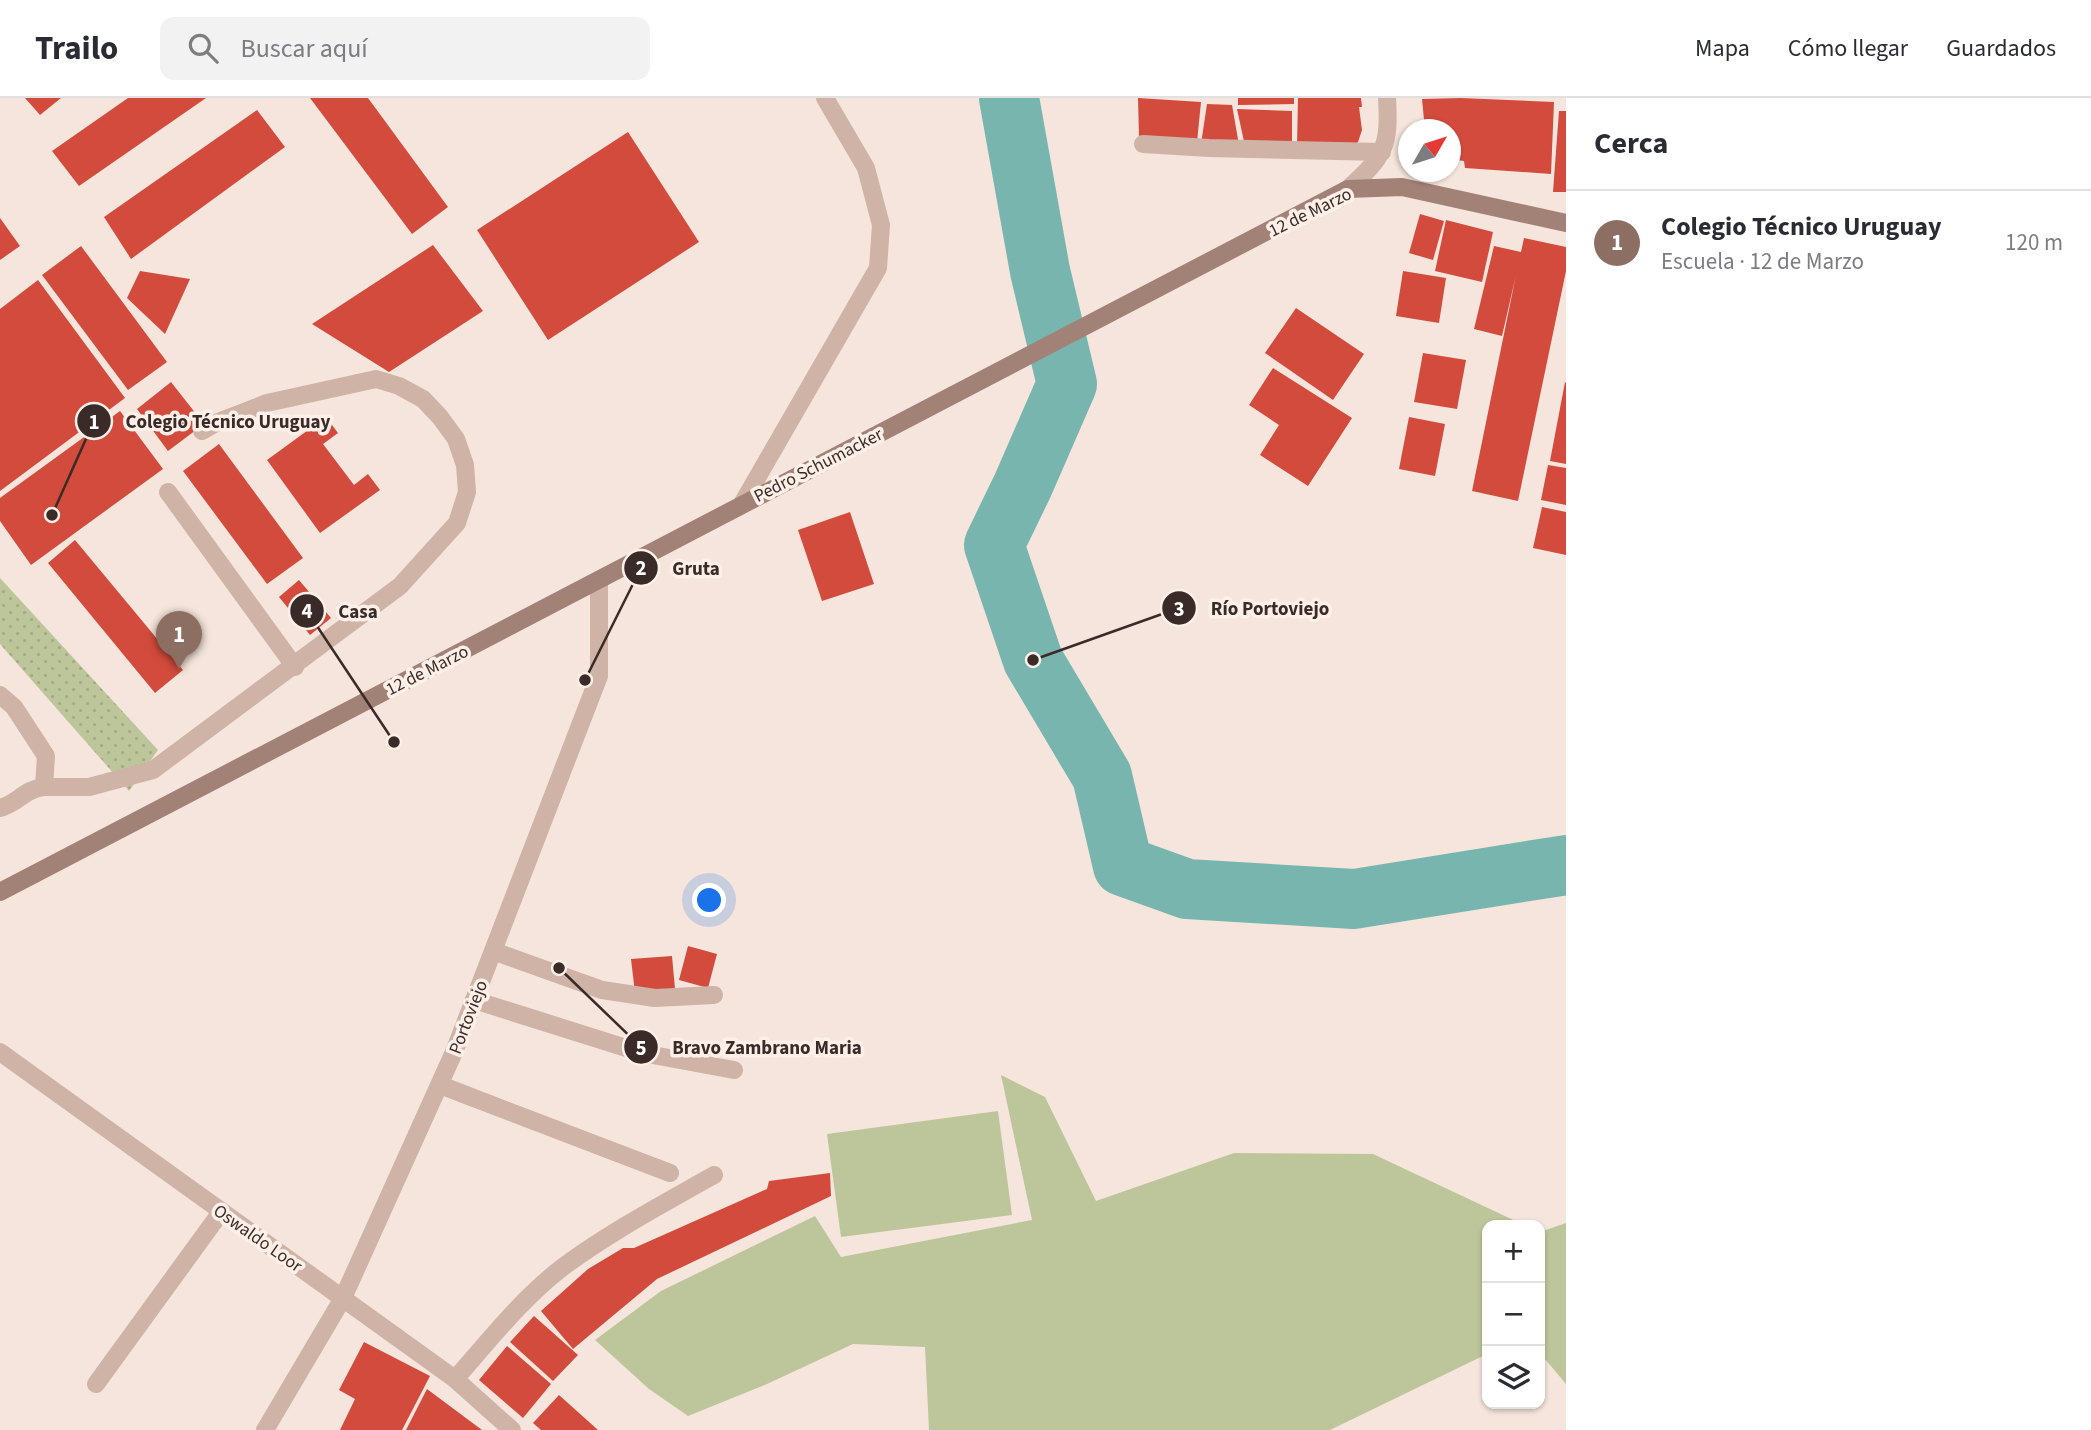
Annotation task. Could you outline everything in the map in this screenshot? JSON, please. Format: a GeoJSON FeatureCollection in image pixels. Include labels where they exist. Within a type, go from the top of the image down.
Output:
{"type":"FeatureCollection","features":[{"type":"Feature","properties":{"kind":"street"},"geometry":{"type":"LineString","coordinates":[[742,504],[878,268],[881,225],[866,168],[825,98]]}},
{"type":"Feature","properties":{"kind":"street"},"geometry":{"type":"LineString","coordinates":[[1348,189],[1370,169],[1382,152],[1389,130],[1387,98]]}},
{"type":"Feature","properties":{"kind":"street"},"geometry":{"type":"LineString","coordinates":[[1143,144],[1382,152]]}},
{"type":"Feature","properties":{"kind":"street","name":"12 de Marzo"},"geometry":{"type":"LineString","coordinates":[[894,426],[1348,189],[1402,187],[1566,223]]}},
{"type":"Feature","properties":{"kind":"street"},"geometry":{"type":"LineString","coordinates":[[0,808],[11,805],[32,788],[89,787],[153,770],[295,667],[400,586],[457,523],[467,492],[465,465],[456,439],[440,417],[423,400],[399,386],[376,379],[267,403],[202,431]]}},
{"type":"Feature","properties":{"kind":"street","name":"Pedro Schumacker"},"geometry":{"type":"LineString","coordinates":[[742,504],[894,426]]}},
{"type":"Feature","properties":{"kind":"street"},"geometry":{"type":"LineString","coordinates":[[168,492],[295,667]]}},
{"type":"Feature","properties":{"kind":"street","name":"12 de Marzo"},"geometry":{"type":"LineString","coordinates":[[0,892],[742,504]]}},
{"type":"Feature","properties":{"kind":"street","name":"Portoviejo"},"geometry":{"type":"LineString","coordinates":[[265,1430],[343,1298],[440,1085],[474,1000],[599,676],[599,581]]}},
{"type":"Feature","properties":{"kind":"street"},"geometry":{"type":"LineString","coordinates":[[0,695],[13,707],[46,756],[44,787]]}},
{"type":"Feature","properties":{"kind":"street"},"geometry":{"type":"LineString","coordinates":[[493,951],[602,990],[655,998],[714,995]]}},
{"type":"Feature","properties":{"kind":"street"},"geometry":{"type":"LineString","coordinates":[[474,1000],[642,1053],[734,1070]]}},
{"type":"Feature","properties":{"kind":"street","name":"Oswaldo Loor"},"geometry":{"type":"LineString","coordinates":[[0,1052],[455,1379],[512,1430]]}},
{"type":"Feature","properties":{"kind":"street"},"geometry":{"type":"LineString","coordinates":[[440,1085],[670,1173]]}},
{"type":"Feature","properties":{"kind":"street"},"geometry":{"type":"LineString","coordinates":[[455,1379],[524,1303],[562,1267],[714,1175]]}},
{"type":"Feature","properties":{"kind":"street"},"geometry":{"type":"LineString","coordinates":[[96,1384],[221,1212]]}},
{"type":"Feature","properties":{"kind":"green space"},"geometry":{"type":"Polygon","coordinates":[[[0,578],[158,750],[129,791],[0,644],[0,578]]]}},
{"type":"Feature","properties":{"kind":"green space"},"geometry":{"type":"Polygon","coordinates":[[[1001,1075],[1045,1097],[1096,1201],[1234,1153],[1373,1154],[1513,1220],[1482,1220],[1482,1356],[1330,1430],[929,1430],[925,1347],[853,1344],[767,1384],[688,1416],[649,1389],[595,1340],[661,1291],[815,1216],[841,1257],[1032,1220],[1001,1075]]]}},
{"type":"Feature","properties":{"kind":"green space"},"geometry":{"type":"Polygon","coordinates":[[[998,1111],[1012,1215],[841,1237],[827,1134],[998,1111]]]}},
{"type":"Feature","properties":{"kind":"green space"},"geometry":{"type":"Polygon","coordinates":[[[1566,1223],[1566,1384],[1545,1359],[1545,1230],[1566,1223]]]}},
{"type":"Feature","properties":{"kind":"building"},"geometry":{"type":"Polygon","coordinates":[[[25,98],[61,98],[40,115],[25,98]]]}},
{"type":"Feature","properties":{"kind":"building"},"geometry":{"type":"Polygon","coordinates":[[[128,98],[206,98],[79,186],[52,151],[128,98]]]}},
{"type":"Feature","properties":{"kind":"building"},"geometry":{"type":"Polygon","coordinates":[[[310,98],[368,98],[448,207],[412,234],[310,98]]]}},
{"type":"Feature","properties":{"kind":"building"},"geometry":{"type":"Polygon","coordinates":[[[1138,98],[1201,102],[1197,142],[1139,137],[1138,98]]]}},
{"type":"Feature","properties":{"kind":"building"},"geometry":{"type":"Polygon","coordinates":[[[1238,98],[1294,98],[1294,104],[1238,105],[1238,98]]]}},
{"type":"Feature","properties":{"kind":"building"},"geometry":{"type":"Polygon","coordinates":[[[1298,98],[1361,98],[1362,107],[1359,107],[1362,130],[1358,142],[1349,149],[1297,146],[1298,98]]]}},
{"type":"Feature","properties":{"kind":"building"},"geometry":{"type":"Polygon","coordinates":[[[1422,99],[1554,102],[1551,174],[1465,168],[1464,161],[1461,161],[1461,119],[1424,119],[1422,99]]]}},
{"type":"Feature","properties":{"kind":"building"},"geometry":{"type":"Polygon","coordinates":[[[1207,104],[1232,105],[1239,145],[1201,144],[1207,104]]]}},
{"type":"Feature","properties":{"kind":"building"},"geometry":{"type":"Polygon","coordinates":[[[1237,109],[1292,111],[1292,144],[1245,146],[1237,109]]]}},
{"type":"Feature","properties":{"kind":"building"},"geometry":{"type":"Polygon","coordinates":[[[257,110],[285,147],[131,259],[104,217],[257,110]]]}},
{"type":"Feature","properties":{"kind":"building"},"geometry":{"type":"Polygon","coordinates":[[[1559,111],[1566,111],[1566,192],[1553,192],[1559,111]]]}},
{"type":"Feature","properties":{"kind":"building"},"geometry":{"type":"Polygon","coordinates":[[[628,132],[699,242],[548,340],[477,230],[628,132]]]}},
{"type":"Feature","properties":{"kind":"building"},"geometry":{"type":"Polygon","coordinates":[[[1420,214],[1444,221],[1433,260],[1409,253],[1420,214]]]}},
{"type":"Feature","properties":{"kind":"building"},"geometry":{"type":"Polygon","coordinates":[[[0,218],[20,246],[0,260],[0,218]]]}},
{"type":"Feature","properties":{"kind":"building"},"geometry":{"type":"Polygon","coordinates":[[[1446,220],[1493,232],[1482,282],[1435,271],[1446,220]]]}},
{"type":"Feature","properties":{"kind":"building"},"geometry":{"type":"Polygon","coordinates":[[[1524,238],[1566,247],[1566,271],[1518,501],[1472,491],[1516,275],[1502,336],[1474,329],[1494,246],[1521,252],[1524,238]]]}},
{"type":"Feature","properties":{"kind":"building"},"geometry":{"type":"Polygon","coordinates":[[[433,245],[483,311],[389,372],[312,324],[433,245]]]}},
{"type":"Feature","properties":{"kind":"building"},"geometry":{"type":"Polygon","coordinates":[[[81,246],[167,362],[128,390],[42,275],[81,246]]]}},
{"type":"Feature","properties":{"kind":"building"},"geometry":{"type":"Polygon","coordinates":[[[140,271],[190,279],[165,334],[127,298],[140,271]]]}},
{"type":"Feature","properties":{"kind":"building"},"geometry":{"type":"Polygon","coordinates":[[[1403,271],[1446,278],[1439,323],[1396,316],[1403,271]]]}},
{"type":"Feature","properties":{"kind":"building"},"geometry":{"type":"Polygon","coordinates":[[[38,280],[125,398],[0,491],[0,309],[38,280]]]}},
{"type":"Feature","properties":{"kind":"building"},"geometry":{"type":"Polygon","coordinates":[[[1296,308],[1364,354],[1333,400],[1265,353],[1296,308]]]}},
{"type":"Feature","properties":{"kind":"building"},"geometry":{"type":"Polygon","coordinates":[[[1423,353],[1466,360],[1457,409],[1414,402],[1423,353]]]}},
{"type":"Feature","properties":{"kind":"building"},"geometry":{"type":"Polygon","coordinates":[[[1273,368],[1352,418],[1308,486],[1260,455],[1279,425],[1249,405],[1273,368]]]}},
{"type":"Feature","properties":{"kind":"building"},"geometry":{"type":"Polygon","coordinates":[[[171,382],[204,424],[168,451],[137,409],[171,382]]]}},
{"type":"Feature","properties":{"kind":"building"},"geometry":{"type":"Polygon","coordinates":[[[1566,383],[1566,464],[1550,461],[1566,383]]]}},
{"type":"Feature","properties":{"kind":"building"},"geometry":{"type":"Polygon","coordinates":[[[120,411],[163,469],[31,565],[0,521],[0,498],[120,411]]]}},
{"type":"Feature","properties":{"kind":"building"},"geometry":{"type":"Polygon","coordinates":[[[326,417],[338,433],[323,444],[354,485],[368,474],[380,490],[320,533],[267,460],[326,417]]]}},
{"type":"Feature","properties":{"kind":"building"},"geometry":{"type":"Polygon","coordinates":[[[1409,417],[1445,424],[1435,476],[1399,469],[1409,417]]]}},
{"type":"Feature","properties":{"kind":"building"},"geometry":{"type":"Polygon","coordinates":[[[219,444],[303,558],[267,584],[183,471],[219,444]]]}},
{"type":"Feature","properties":{"kind":"building"},"geometry":{"type":"Polygon","coordinates":[[[1548,465],[1566,468],[1566,505],[1541,500],[1548,465]]]}},
{"type":"Feature","properties":{"kind":"building"},"geometry":{"type":"Polygon","coordinates":[[[1542,507],[1566,512],[1566,555],[1533,548],[1542,507]]]}},
{"type":"Feature","properties":{"kind":"building"},"geometry":{"type":"Polygon","coordinates":[[[850,512],[874,584],[822,601],[798,530],[850,512]]]}},
{"type":"Feature","properties":{"kind":"building"},"geometry":{"type":"Polygon","coordinates":[[[75,540],[183,670],[155,693],[48,563],[75,540]]]}},
{"type":"Feature","properties":{"kind":"building"},"geometry":{"type":"Polygon","coordinates":[[[299,580],[331,618],[310,635],[279,597],[299,580]]]}},
{"type":"Feature","properties":{"kind":"building"},"geometry":{"type":"Polygon","coordinates":[[[688,946],[717,954],[708,988],[679,980],[688,946]]]}},
{"type":"Feature","properties":{"kind":"building"},"geometry":{"type":"Polygon","coordinates":[[[672,956],[675,989],[635,993],[631,959],[672,956]]]}},
{"type":"Feature","properties":{"kind":"building"},"geometry":{"type":"Polygon","coordinates":[[[830,1173],[831,1196],[657,1279],[573,1349],[541,1311],[588,1269],[623,1248],[634,1248],[767,1189],[769,1181],[830,1173]]]}},
{"type":"Feature","properties":{"kind":"building"},"geometry":{"type":"Polygon","coordinates":[[[534,1316],[578,1355],[553,1381],[510,1342],[534,1316]]]}},
{"type":"Feature","properties":{"kind":"building"},"geometry":{"type":"Polygon","coordinates":[[[364,1342],[430,1376],[402,1430],[340,1430],[355,1399],[339,1390],[364,1342]]]}},
{"type":"Feature","properties":{"kind":"building"},"geometry":{"type":"Polygon","coordinates":[[[507,1346],[551,1384],[523,1418],[479,1380],[507,1346]]]}},
{"type":"Feature","properties":{"kind":"building"},"geometry":{"type":"Polygon","coordinates":[[[427,1389],[482,1430],[406,1430],[427,1389]]]}},
{"type":"Feature","properties":{"kind":"building"},"geometry":{"type":"Polygon","coordinates":[[[559,1395],[598,1430],[541,1430],[533,1423],[559,1395]]]}},
{"type":"Feature","properties":{"kind":"waterway"},"geometry":{"type":"LineString","coordinates":[[1009,98],[1040,271],[1067,384],[994,545],[1033,660],[1102,776],[1123,866],[1187,889],[1354,899],[1566,865]]}},
{"type":"Feature","properties":{"kind":"place","name":"Colegio Técnico Uruguay"},"geometry":{"type":"Point","coordinates":[52,515]}},
{"type":"Feature","properties":{"kind":"place","name":"Río Portoviejo"},"geometry":{"type":"Point","coordinates":[1033,660]}},
{"type":"Feature","properties":{"kind":"place","name":"Colegio Técnico Uruguay"},"geometry":{"type":"Point","coordinates":[179,669]}},
{"type":"Feature","properties":{"kind":"place","name":"Gruta"},"geometry":{"type":"Point","coordinates":[585,680]}},
{"type":"Feature","properties":{"kind":"place","name":"Casa"},"geometry":{"type":"Point","coordinates":[394,742]}},
{"type":"Feature","properties":{"kind":"place","name":"Bravo Zambrano Maria"},"geometry":{"type":"Point","coordinates":[559,968]}}]}
